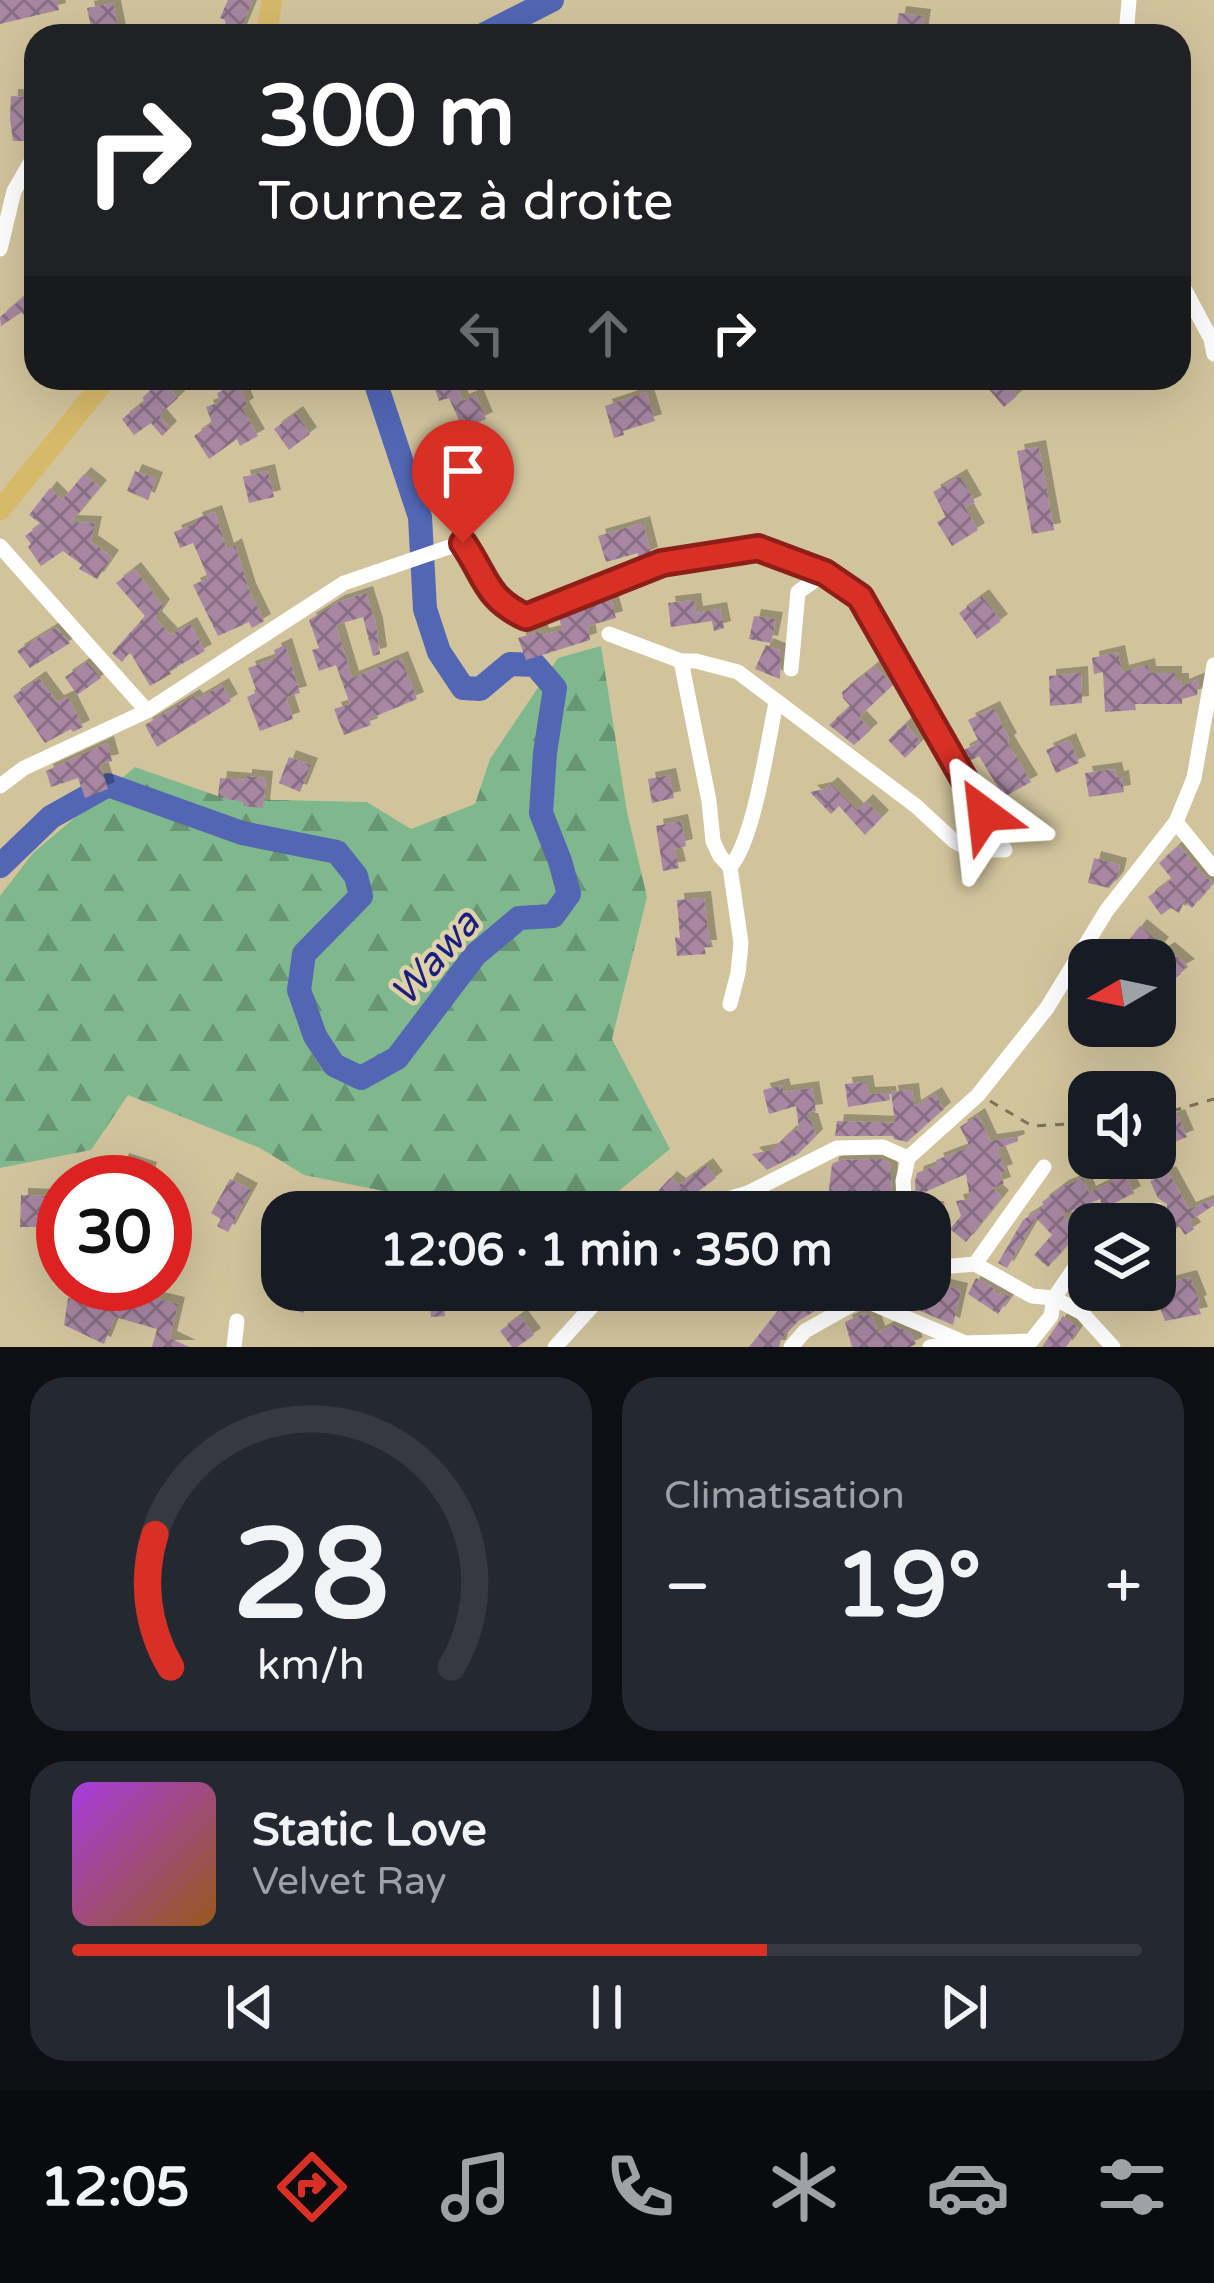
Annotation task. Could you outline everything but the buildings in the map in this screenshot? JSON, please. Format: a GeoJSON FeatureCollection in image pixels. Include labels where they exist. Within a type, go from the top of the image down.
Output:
{"type":"FeatureCollection","features":[{"type":"Feature","properties":{"kind":"highway"},"geometry":{"type":"LineString","coordinates":[[0,510],[97,390]]}},
{"type":"Feature","properties":{"kind":"street"},"geometry":{"type":"LineString","coordinates":[[0,249],[14,191],[24,173]]}},
{"type":"Feature","properties":{"kind":"street"},"geometry":{"type":"LineString","coordinates":[[1191,302],[1213,343]]}},
{"type":"Feature","properties":{"kind":"street"},"geometry":{"type":"LineString","coordinates":[[0,786],[24,768],[146,711],[344,583],[422,556],[464,544],[489,590],[507,608],[526,617],[662,563],[758,548],[825,573],[860,597],[1005,850],[971,850],[954,841],[916,806],[738,672],[681,661],[609,634]]}},
{"type":"Feature","properties":{"kind":"street"},"geometry":{"type":"LineString","coordinates":[[0,545],[146,711]]}},
{"type":"Feature","properties":{"kind":"street"},"geometry":{"type":"LineString","coordinates":[[791,669],[798,592],[825,573]]}},
{"type":"Feature","properties":{"kind":"street"},"geometry":{"type":"LineString","coordinates":[[681,661],[713,841],[730,867],[741,943],[730,1004]]}},
{"type":"Feature","properties":{"kind":"street"},"geometry":{"type":"LineString","coordinates":[[904,1191],[908,1158],[978,1095],[1047,1008],[1107,910],[1176,822],[1194,778],[1214,665]]}},
{"type":"Feature","properties":{"kind":"street"},"geometry":{"type":"LineString","coordinates":[[730,867],[738,858],[752,815],[776,703]]}},
{"type":"Feature","properties":{"kind":"street"},"geometry":{"type":"LineString","coordinates":[[1194,778],[1214,767]]}},
{"type":"Feature","properties":{"kind":"street"},"geometry":{"type":"LineString","coordinates":[[1176,822],[1214,869]]}},
{"type":"Feature","properties":{"kind":"street"},"geometry":{"type":"LineString","coordinates":[[752,1191],[837,1148],[883,1147],[908,1158]]}},
{"type":"Feature","properties":{"kind":"street"},"geometry":{"type":"LineString","coordinates":[[975,1264],[1044,1167]]}},
{"type":"Feature","properties":{"kind":"street"},"geometry":{"type":"LineString","coordinates":[[951,1266],[975,1264],[1032,1296],[1054,1298],[1082,1313],[1113,1347]]}},
{"type":"Feature","properties":{"kind":"street"},"geometry":{"type":"LineString","coordinates":[[930,1347],[964,1342],[1034,1344],[1068,1278]]}},
{"type":"Feature","properties":{"kind":"street"},"geometry":{"type":"LineString","coordinates":[[555,1347],[588,1311]]}},
{"type":"Feature","properties":{"kind":"street"},"geometry":{"type":"LineString","coordinates":[[791,1347],[806,1330],[839,1311]]}},
{"type":"Feature","properties":{"kind":"street"},"geometry":{"type":"LineString","coordinates":[[892,1311],[964,1342]]}},
{"type":"Feature","properties":{"kind":"street"},"geometry":{"type":"LineString","coordinates":[[234,1347],[237,1321]]}},
{"type":"Feature","properties":{"kind":"path"},"geometry":{"type":"LineString","coordinates":[[978,1095],[1032,1126],[1068,1124]]}},
{"type":"Feature","properties":{"kind":"path"},"geometry":{"type":"LineString","coordinates":[[1176,1110],[1214,1099]]}},
{"type":"Feature","properties":{"kind":"green space"},"geometry":{"type":"Polygon","coordinates":[[[601,646],[627,812],[647,897],[612,1039],[670,1149],[619,1191],[383,1191],[304,1175],[260,1148],[128,1095],[91,1150],[36,1155],[36,1161],[0,1168],[0,896],[33,853],[135,767],[226,799],[367,802],[411,829],[475,804],[490,759],[558,658],[601,646]]]}},
{"type":"Feature","properties":{"kind":"waterway","name":"Wawa"},"geometry":{"type":"LineString","coordinates":[[505,24],[552,0]]}},
{"type":"Feature","properties":{"kind":"waterway","name":"Wawa"},"geometry":{"type":"LineString","coordinates":[[0,866],[51,817],[108,785],[242,833],[337,852],[356,876],[361,896],[304,954],[299,990],[315,1036],[334,1065],[361,1078],[397,1058],[475,955],[519,918],[553,916],[569,894],[541,813],[555,688],[535,665],[510,664],[480,689],[463,688],[439,652],[425,609],[420,517],[378,390]]}},
{"type":"Feature","properties":{"kind":"route"},"geometry":{"type":"LineString","coordinates":[[463,543],[489,590],[507,608],[526,617],[662,563],[758,548],[825,573],[860,597],[984,814]]}}]}
